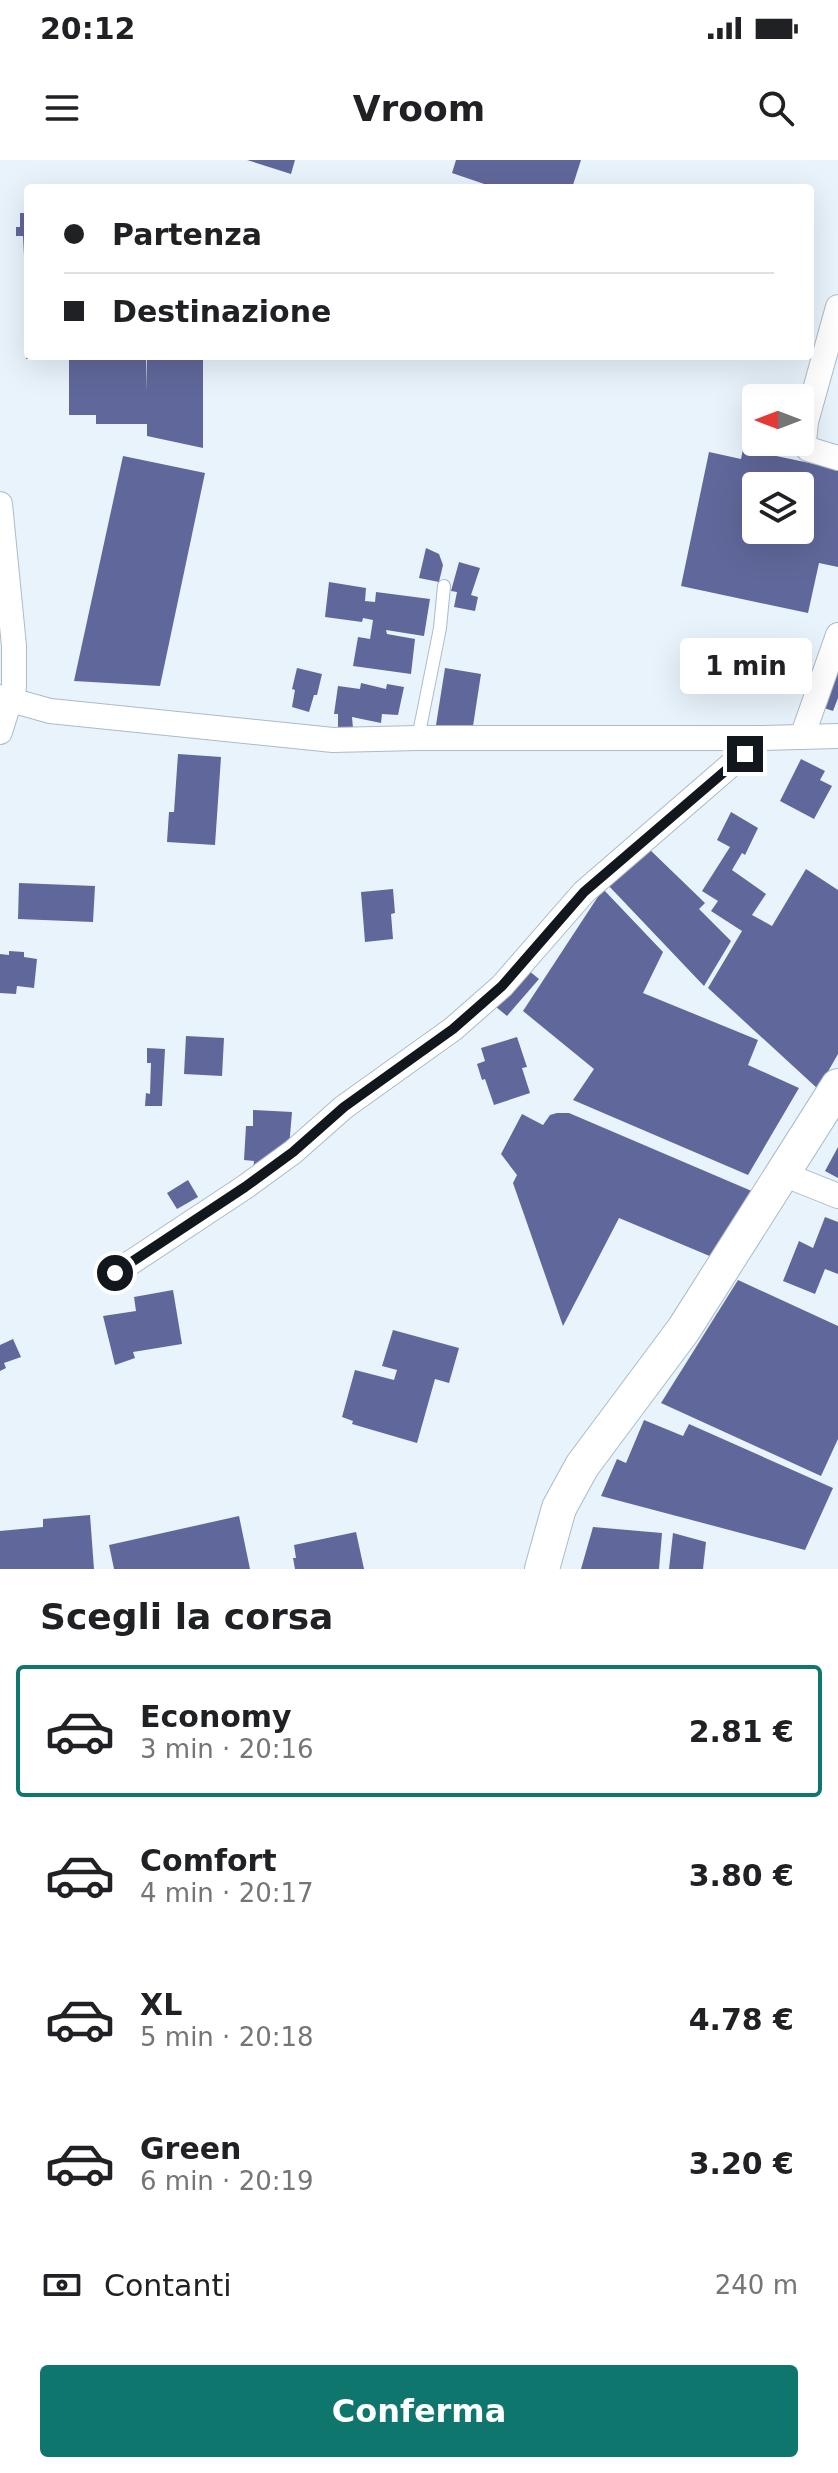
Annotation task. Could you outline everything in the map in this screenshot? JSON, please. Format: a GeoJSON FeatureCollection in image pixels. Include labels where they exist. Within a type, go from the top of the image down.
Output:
{"type":"FeatureCollection","features":[{"type":"Feature","properties":{"kind":"street"},"geometry":{"type":"LineString","coordinates":[[838,307],[806,422],[804,441],[808,449],[838,458]]}},
{"type":"Feature","properties":{"kind":"street"},"geometry":{"type":"LineString","coordinates":[[0,504],[14,646],[14,687],[5,699],[0,732]]}},
{"type":"Feature","properties":{"kind":"street"},"geometry":{"type":"LineString","coordinates":[[802,737],[838,635]]}},
{"type":"Feature","properties":{"kind":"street"},"geometry":{"type":"LineString","coordinates":[[5,699],[50,711],[333,740],[838,736]]}},
{"type":"Feature","properties":{"kind":"street"},"geometry":{"type":"LineString","coordinates":[[115,1273],[245,1187],[293,1152],[344,1107],[453,1029],[502,986],[584,892],[762,738]]}},
{"type":"Feature","properties":{"kind":"street"},"geometry":{"type":"LineString","coordinates":[[542,1569],[559,1508],[582,1466],[684,1329],[838,1086]]}},
{"type":"Feature","properties":{"kind":"street"},"geometry":{"type":"LineString","coordinates":[[783,1174],[838,1196]]}},
{"type":"Feature","properties":{"kind":"lane"},"geometry":{"type":"LineString","coordinates":[[418,738],[440,628],[444,586]]}},
{"type":"Feature","properties":{"kind":"building"},"geometry":{"type":"Polygon","coordinates":[[[247,160],[295,160],[291,174],[247,160]]]}},
{"type":"Feature","properties":{"kind":"building"},"geometry":{"type":"Polygon","coordinates":[[[456,160],[581,160],[573,184],[484,184],[452,173],[456,160]]]}},
{"type":"Feature","properties":{"kind":"building"},"geometry":{"type":"Polygon","coordinates":[[[20,213],[24,213],[24,256],[23,236],[16,236],[16,227],[20,227],[20,213]]]}},
{"type":"Feature","properties":{"kind":"building"},"geometry":{"type":"Polygon","coordinates":[[[69,360],[146,360],[146,391],[147,360],[203,360],[203,448],[147,436],[147,424],[96,424],[96,415],[69,415],[69,360]]]}},
{"type":"Feature","properties":{"kind":"building"},"geometry":{"type":"Polygon","coordinates":[[[709,452],[741,459],[742,454],[776,456],[838,469],[838,567],[819,563],[808,613],[681,586],[709,452]]]}},
{"type":"Feature","properties":{"kind":"building"},"geometry":{"type":"Polygon","coordinates":[[[123,456],[205,473],[160,686],[74,681],[123,456]]]}},
{"type":"Feature","properties":{"kind":"building"},"geometry":{"type":"Polygon","coordinates":[[[426,548],[439,554],[443,565],[439,582],[419,578],[426,548]]]}},
{"type":"Feature","properties":{"kind":"building"},"geometry":{"type":"Polygon","coordinates":[[[459,562],[480,568],[471,595],[478,597],[475,611],[454,607],[457,592],[451,591],[459,562]]]}},
{"type":"Feature","properties":{"kind":"building"},"geometry":{"type":"Polygon","coordinates":[[[329,582],[366,588],[365,601],[375,602],[376,592],[430,599],[424,636],[386,630],[387,634],[415,639],[411,674],[353,666],[358,637],[370,639],[373,620],[363,618],[362,622],[325,617],[329,582]]]}},
{"type":"Feature","properties":{"kind":"building"},"geometry":{"type":"Polygon","coordinates":[[[297,668],[322,674],[309,712],[292,707],[297,668]]]}},
{"type":"Feature","properties":{"kind":"building"},"geometry":{"type":"Polygon","coordinates":[[[445,668],[481,674],[473,726],[436,725],[445,668]]]}},
{"type":"Feature","properties":{"kind":"building"},"geometry":{"type":"Polygon","coordinates":[[[838,670],[838,698],[833,711],[818,706],[838,670]]]}},
{"type":"Feature","properties":{"kind":"building"},"geometry":{"type":"Polygon","coordinates":[[[361,683],[386,689],[387,684],[404,687],[398,715],[382,714],[381,723],[352,717],[353,728],[338,728],[338,714],[334,714],[338,686],[360,689],[361,683]]]}},
{"type":"Feature","properties":{"kind":"building"},"geometry":{"type":"Polygon","coordinates":[[[178,754],[221,757],[215,845],[167,842],[169,812],[174,812],[178,754]]]}},
{"type":"Feature","properties":{"kind":"building"},"geometry":{"type":"Polygon","coordinates":[[[801,759],[825,771],[820,780],[832,786],[814,819],[780,801],[801,759]]]}},
{"type":"Feature","properties":{"kind":"building"},"geometry":{"type":"Polygon","coordinates":[[[731,812],[758,828],[745,855],[742,853],[732,870],[766,894],[752,915],[772,926],[806,869],[838,890],[838,1054],[818,1089],[708,988],[742,931],[711,911],[718,901],[702,891],[730,847],[717,840],[731,812]]]}},
{"type":"Feature","properties":{"kind":"building"},"geometry":{"type":"Polygon","coordinates":[[[646,846],[705,903],[699,909],[731,941],[704,986],[607,884],[646,846]]]}},
{"type":"Feature","properties":{"kind":"building"},"geometry":{"type":"Polygon","coordinates":[[[19,883],[95,886],[93,922],[18,919],[19,883]]]}},
{"type":"Feature","properties":{"kind":"building"},"geometry":{"type":"Polygon","coordinates":[[[393,889],[393,939],[365,942],[361,892],[393,889]]]}},
{"type":"Feature","properties":{"kind":"building"},"geometry":{"type":"Polygon","coordinates":[[[603,889],[663,952],[643,993],[758,1040],[748,1065],[799,1088],[748,1175],[573,1100],[594,1069],[523,1011],[603,889]]]}},
{"type":"Feature","properties":{"kind":"building"},"geometry":{"type":"Polygon","coordinates":[[[9,951],[24,952],[24,957],[37,959],[34,988],[17,986],[16,994],[0,993],[0,954],[9,955],[9,951]]]}},
{"type":"Feature","properties":{"kind":"building"},"geometry":{"type":"Polygon","coordinates":[[[528,970],[539,979],[507,1016],[496,1007],[528,970]]]}},
{"type":"Feature","properties":{"kind":"building"},"geometry":{"type":"Polygon","coordinates":[[[186,1036],[224,1038],[222,1076],[184,1074],[186,1036]]]}},
{"type":"Feature","properties":{"kind":"building"},"geometry":{"type":"Polygon","coordinates":[[[517,1037],[527,1067],[522,1068],[530,1093],[494,1105],[477,1064],[485,1061],[481,1048],[517,1037]]]}},
{"type":"Feature","properties":{"kind":"building"},"geometry":{"type":"Polygon","coordinates":[[[147,1048],[165,1049],[162,1106],[145,1106],[146,1093],[150,1094],[151,1063],[147,1063],[147,1048]]]}},
{"type":"Feature","properties":{"kind":"building"},"geometry":{"type":"Polygon","coordinates":[[[253,1110],[292,1112],[289,1147],[253,1171],[254,1161],[244,1160],[246,1126],[253,1126],[253,1110]]]}},
{"type":"Feature","properties":{"kind":"building"},"geometry":{"type":"Polygon","coordinates":[[[569,1113],[754,1192],[712,1257],[619,1218],[563,1326],[513,1183],[517,1175],[501,1154],[522,1114],[543,1125],[550,1115],[569,1113]]]}},
{"type":"Feature","properties":{"kind":"building"},"geometry":{"type":"Polygon","coordinates":[[[838,1147],[838,1178],[825,1171],[838,1147]]]}},
{"type":"Feature","properties":{"kind":"building"},"geometry":{"type":"Polygon","coordinates":[[[188,1180],[198,1197],[177,1209],[167,1193],[188,1180]]]}},
{"type":"Feature","properties":{"kind":"building"},"geometry":{"type":"Polygon","coordinates":[[[825,1217],[838,1222],[838,1274],[825,1269],[815,1294],[783,1281],[799,1241],[813,1248],[825,1217]]]}},
{"type":"Feature","properties":{"kind":"building"},"geometry":{"type":"Polygon","coordinates":[[[738,1280],[838,1326],[838,1439],[821,1476],[661,1403],[738,1280]]]}},
{"type":"Feature","properties":{"kind":"building"},"geometry":{"type":"Polygon","coordinates":[[[173,1290],[182,1344],[133,1352],[135,1358],[115,1365],[103,1316],[136,1311],[134,1297],[173,1290]]]}},
{"type":"Feature","properties":{"kind":"building"},"geometry":{"type":"Polygon","coordinates":[[[393,1330],[459,1348],[449,1383],[435,1379],[417,1443],[352,1424],[353,1421],[342,1417],[355,1370],[394,1380],[397,1370],[382,1366],[393,1330]]]}},
{"type":"Feature","properties":{"kind":"building"},"geometry":{"type":"Polygon","coordinates":[[[13,1339],[21,1357],[4,1363],[6,1368],[0,1371],[0,1345],[13,1339]]]}},
{"type":"Feature","properties":{"kind":"building"},"geometry":{"type":"Polygon","coordinates":[[[644,1420],[683,1436],[689,1424],[833,1488],[805,1550],[601,1496],[617,1459],[626,1463],[644,1420]]]}},
{"type":"Feature","properties":{"kind":"building"},"geometry":{"type":"Polygon","coordinates":[[[90,1515],[94,1569],[0,1569],[0,1531],[43,1527],[43,1519],[90,1515]]]}},
{"type":"Feature","properties":{"kind":"building"},"geometry":{"type":"Polygon","coordinates":[[[239,1516],[250,1569],[114,1569],[109,1545],[239,1516]]]}},
{"type":"Feature","properties":{"kind":"building"},"geometry":{"type":"Polygon","coordinates":[[[593,1527],[662,1533],[659,1569],[581,1569],[593,1527]]]}},
{"type":"Feature","properties":{"kind":"building"},"geometry":{"type":"Polygon","coordinates":[[[356,1532],[364,1569],[295,1569],[294,1545],[356,1532]]]}},
{"type":"Feature","properties":{"kind":"building"},"geometry":{"type":"Polygon","coordinates":[[[673,1533],[706,1542],[703,1569],[669,1569],[673,1533]]]}},
{"type":"Feature","properties":{"kind":"route"},"geometry":{"type":"LineString","coordinates":[[115,1273],[245,1187],[293,1152],[344,1107],[453,1029],[502,986],[584,892],[745,754]]}}]}
